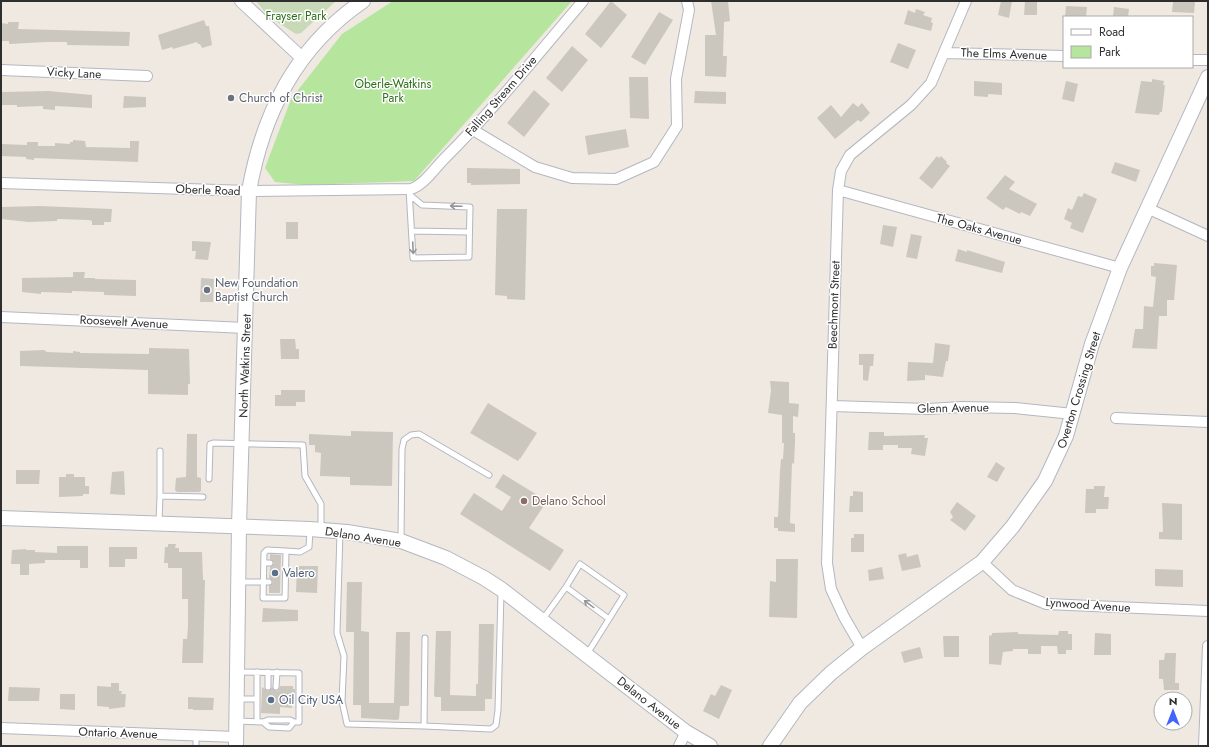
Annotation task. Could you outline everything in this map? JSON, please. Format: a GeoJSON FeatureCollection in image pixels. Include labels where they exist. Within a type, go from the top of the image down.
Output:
{"type":"FeatureCollection","features":[{"type":"Feature","properties":{"kind":"main road","name":"North Watkins Street"},"geometry":{"type":"LineString","coordinates":[[236,742],[239,526],[249,191],[259,144],[280,96],[302,58],[339,18],[363,1]]}},
{"type":"Feature","properties":{"kind":"main road","name":"Overton Crossing Street"},"geometry":{"type":"LineString","coordinates":[[770,746],[800,703],[831,673],[862,648],[944,591],[982,562],[1013,526],[1045,481],[1055,462],[1073,414],[1092,344],[1120,268],[1208,76]]}},
{"type":"Feature","properties":{"kind":"main road","name":"Delano Avenue"},"geometry":{"type":"LineString","coordinates":[[1,518],[340,531],[401,541],[446,558],[501,589],[686,732],[710,746]]}},
{"type":"Feature","properties":{"kind":"street"},"geometry":{"type":"LineString","coordinates":[[241,1],[302,58]]}},
{"type":"Feature","properties":{"kind":"street","name":"Falling Stream Drive"},"geometry":{"type":"LineString","coordinates":[[411,190],[473,130],[583,1]]}},
{"type":"Feature","properties":{"kind":"street"},"geometry":{"type":"LineString","coordinates":[[473,130],[535,167],[572,178],[616,179],[654,162],[677,126],[676,79],[689,10],[687,1]]}},
{"type":"Feature","properties":{"kind":"street","name":"Beechmont Street"},"geometry":{"type":"LineString","coordinates":[[862,648],[844,617],[831,589],[827,563],[838,190],[842,171],[850,155],[911,105],[925,90],[936,72],[966,1]]}},
{"type":"Feature","properties":{"kind":"street","name":"The Elms Avenue"},"geometry":{"type":"LineString","coordinates":[[944,53],[1063,56]]}},
{"type":"Feature","properties":{"kind":"street"},"geometry":{"type":"LineString","coordinates":[[1193,60],[1208,60]]}},
{"type":"Feature","properties":{"kind":"street","name":"Vicky Lane"},"geometry":{"type":"LineString","coordinates":[[1,70],[147,76]]}},
{"type":"Feature","properties":{"kind":"street","name":"Oberle Road"},"geometry":{"type":"LineString","coordinates":[[1,183],[249,191],[411,190]]}},
{"type":"Feature","properties":{"kind":"street","name":"The Oaks Avenue"},"geometry":{"type":"LineString","coordinates":[[838,190],[1120,268]]}},
{"type":"Feature","properties":{"kind":"street"},"geometry":{"type":"LineString","coordinates":[[1147,208],[1208,236]]}},
{"type":"Feature","properties":{"kind":"street","name":"Roosevelt Avenue"},"geometry":{"type":"LineString","coordinates":[[1,317],[246,328]]}},
{"type":"Feature","properties":{"kind":"street","name":"Glenn Avenue"},"geometry":{"type":"LineString","coordinates":[[832,406],[928,409],[962,407],[1015,408],[1073,414]]}},
{"type":"Feature","properties":{"kind":"street"},"geometry":{"type":"LineString","coordinates":[[1116,418],[1208,422]]}},
{"type":"Feature","properties":{"kind":"street","name":"Lynwood Avenue"},"geometry":{"type":"LineString","coordinates":[[982,562],[1012,590],[1046,604],[1208,611]]}},
{"type":"Feature","properties":{"kind":"street"},"geometry":{"type":"LineString","coordinates":[[1204,746],[1208,646]]}},
{"type":"Feature","properties":{"kind":"street","name":"Ontario Avenue"},"geometry":{"type":"LineString","coordinates":[[1,728],[196,741],[236,742]]}},
{"type":"Feature","properties":{"kind":"street"},"geometry":{"type":"LineString","coordinates":[[679,746],[686,732]]}},
{"type":"Feature","properties":{"kind":"lane"},"geometry":{"type":"LineString","coordinates":[[411,190],[422,205],[470,207],[469,257],[413,258],[411,190]]}},
{"type":"Feature","properties":{"kind":"lane"},"geometry":{"type":"LineString","coordinates":[[412,231],[470,232]]}},
{"type":"Feature","properties":{"kind":"lane"},"geometry":{"type":"LineString","coordinates":[[401,541],[402,449],[404,440],[419,434],[489,475]]}},
{"type":"Feature","properties":{"kind":"lane"},"geometry":{"type":"LineString","coordinates":[[209,479],[210,444],[303,444],[305,476],[321,504],[316,530],[309,547],[300,552],[286,551],[267,550],[264,553],[262,598],[285,598],[282,582],[283,564],[286,551]]}},
{"type":"Feature","properties":{"kind":"lane"},"geometry":{"type":"LineString","coordinates":[[159,523],[160,451]]}},
{"type":"Feature","properties":{"kind":"lane"},"geometry":{"type":"LineString","coordinates":[[160,496],[203,497]]}},
{"type":"Feature","properties":{"kind":"lane"},"geometry":{"type":"LineString","coordinates":[[340,531],[337,633],[344,656],[342,701],[346,724],[491,729],[496,725],[498,710],[501,589]]}},
{"type":"Feature","properties":{"kind":"lane"},"geometry":{"type":"LineString","coordinates":[[264,563],[270,563]]}},
{"type":"Feature","properties":{"kind":"lane"},"geometry":{"type":"LineString","coordinates":[[542,620],[566,587],[580,564],[624,595],[586,654]]}},
{"type":"Feature","properties":{"kind":"lane"},"geometry":{"type":"LineString","coordinates":[[238,582],[269,582]]}},
{"type":"Feature","properties":{"kind":"lane"},"geometry":{"type":"LineString","coordinates":[[566,587],[609,619]]}},
{"type":"Feature","properties":{"kind":"lane"},"geometry":{"type":"LineString","coordinates":[[424,726],[425,638]]}},
{"type":"Feature","properties":{"kind":"lane"},"geometry":{"type":"LineString","coordinates":[[236,721],[266,721],[276,717],[299,722],[300,673],[237,672]]}},
{"type":"Feature","properties":{"kind":"lane"},"geometry":{"type":"LineString","coordinates":[[257,672],[257,721]]}},
{"type":"Feature","properties":{"kind":"lane"},"geometry":{"type":"LineString","coordinates":[[268,672],[268,687]]}},
{"type":"Feature","properties":{"kind":"lane"},"geometry":{"type":"LineString","coordinates":[[276,687],[277,672]]}},
{"type":"Feature","properties":{"kind":"lane"},"geometry":{"type":"LineString","coordinates":[[236,699],[257,699]]}},
{"type":"Feature","properties":{"kind":"lane"},"geometry":{"type":"LineString","coordinates":[[267,714],[266,721],[269,727],[289,728],[294,722]]}},
{"type":"Feature","properties":{"kind":"green space","name":"Frayser Park"},"geometry":{"type":"Polygon","coordinates":[[[256,1],[336,1],[301,33],[296,34],[269,17],[256,1]]]}},
{"type":"Feature","properties":{"kind":"green space","name":"Oberle-Watkins Park"},"geometry":{"type":"Polygon","coordinates":[[[393,1],[572,1],[414,181],[306,185],[275,182],[265,168],[291,99],[342,34],[393,1]]]}},
{"type":"Feature","properties":{"kind":"building"},"geometry":{"type":"Polygon","coordinates":[[[611,1],[627,15],[601,48],[585,34],[611,1]]]}},
{"type":"Feature","properties":{"kind":"building"},"geometry":{"type":"Polygon","coordinates":[[[711,1],[728,1],[730,21],[724,22],[723,56],[727,56],[726,77],[705,76],[705,35],[716,35],[711,1]]]}},
{"type":"Feature","properties":{"kind":"building"},"geometry":{"type":"Polygon","coordinates":[[[1001,1],[1012,1],[1009,18],[998,15],[1001,1]]]}},
{"type":"Feature","properties":{"kind":"building"},"geometry":{"type":"Polygon","coordinates":[[[1025,1],[1037,1],[1037,15],[1024,15],[1025,1]]]}},
{"type":"Feature","properties":{"kind":"building"},"geometry":{"type":"Polygon","coordinates":[[[1173,1],[1195,2],[1194,13],[1172,12],[1173,1]]]}},
{"type":"Feature","properties":{"kind":"building"},"geometry":{"type":"Polygon","coordinates":[[[1066,6],[1087,7],[1086,16],[1065,16],[1066,6]]]}},
{"type":"Feature","properties":{"kind":"building"},"geometry":{"type":"Polygon","coordinates":[[[1114,7],[1129,9],[1128,16],[1113,16],[1114,7]]]}},
{"type":"Feature","properties":{"kind":"building"},"geometry":{"type":"Polygon","coordinates":[[[916,9],[925,12],[923,15],[932,18],[931,22],[933,23],[931,31],[904,24],[908,10],[915,13],[916,9]]]}},
{"type":"Feature","properties":{"kind":"building"},"geometry":{"type":"Polygon","coordinates":[[[659,12],[673,20],[645,65],[631,57],[659,12]]]}},
{"type":"Feature","properties":{"kind":"building"},"geometry":{"type":"Polygon","coordinates":[[[204,20],[206,26],[209,26],[212,45],[202,48],[197,42],[173,49],[172,47],[162,50],[158,35],[204,20]]]}},
{"type":"Feature","properties":{"kind":"building"},"geometry":{"type":"Polygon","coordinates":[[[8,22],[19,22],[18,29],[130,32],[129,46],[67,45],[67,42],[9,44],[9,41],[1,41],[1,23],[8,24],[8,22]]]}},
{"type":"Feature","properties":{"kind":"building"},"geometry":{"type":"Polygon","coordinates":[[[898,43],[916,50],[908,69],[890,62],[898,43]]]}},
{"type":"Feature","properties":{"kind":"building"},"geometry":{"type":"Polygon","coordinates":[[[572,46],[588,60],[562,92],[546,78],[572,46]]]}},
{"type":"Feature","properties":{"kind":"building"},"geometry":{"type":"Polygon","coordinates":[[[629,77],[648,77],[649,119],[630,118],[629,77]]]}},
{"type":"Feature","properties":{"kind":"building"},"geometry":{"type":"Polygon","coordinates":[[[1152,79],[1164,81],[1163,85],[1165,85],[1162,112],[1160,112],[1159,115],[1135,113],[1141,81],[1152,82],[1152,79]]]}},
{"type":"Feature","properties":{"kind":"building"},"geometry":{"type":"Polygon","coordinates":[[[974,81],[1002,83],[1002,95],[988,94],[988,97],[974,96],[974,81]]]}},
{"type":"Feature","properties":{"kind":"building"},"geometry":{"type":"Polygon","coordinates":[[[1066,81],[1078,84],[1074,102],[1062,99],[1066,81]]]}},
{"type":"Feature","properties":{"kind":"building"},"geometry":{"type":"Polygon","coordinates":[[[534,90],[550,104],[524,137],[507,123],[534,90]]]}},
{"type":"Feature","properties":{"kind":"building"},"geometry":{"type":"Polygon","coordinates":[[[48,91],[92,95],[92,108],[55,106],[55,110],[43,109],[43,106],[17,107],[17,105],[1,105],[1,92],[48,91]]]}},
{"type":"Feature","properties":{"kind":"building"},"geometry":{"type":"Polygon","coordinates":[[[695,91],[726,92],[726,104],[694,103],[695,91]]]}},
{"type":"Feature","properties":{"kind":"building"},"geometry":{"type":"Polygon","coordinates":[[[124,96],[146,97],[146,107],[123,108],[124,96]]]}},
{"type":"Feature","properties":{"kind":"building"},"geometry":{"type":"Polygon","coordinates":[[[853,103],[858,107],[862,103],[870,113],[861,122],[858,120],[835,139],[817,118],[831,105],[841,117],[853,103]]]}},
{"type":"Feature","properties":{"kind":"building"},"geometry":{"type":"Polygon","coordinates":[[[626,129],[629,147],[588,155],[585,136],[626,129]]]}},
{"type":"Feature","properties":{"kind":"building"},"geometry":{"type":"Polygon","coordinates":[[[73,140],[85,141],[86,147],[130,148],[130,141],[139,141],[138,162],[34,158],[34,160],[26,159],[26,157],[1,156],[1,144],[27,145],[27,142],[38,142],[38,146],[55,146],[55,143],[70,144],[73,140]]]}},
{"type":"Feature","properties":{"kind":"building"},"geometry":{"type":"Polygon","coordinates":[[[937,156],[939,158],[941,156],[950,166],[932,189],[919,178],[937,156]]]}},
{"type":"Feature","properties":{"kind":"building"},"geometry":{"type":"Polygon","coordinates":[[[1115,162],[1140,170],[1136,182],[1111,173],[1115,162]]]}},
{"type":"Feature","properties":{"kind":"building"},"geometry":{"type":"Polygon","coordinates":[[[467,168],[520,169],[520,184],[471,185],[471,183],[467,183],[467,168]]]}},
{"type":"Feature","properties":{"kind":"building"},"geometry":{"type":"Polygon","coordinates":[[[1005,175],[1015,182],[1009,189],[1037,204],[1030,216],[1021,212],[1020,214],[1006,207],[1003,210],[986,198],[1005,175]]]}},
{"type":"Feature","properties":{"kind":"building"},"geometry":{"type":"Polygon","coordinates":[[[1084,193],[1097,199],[1083,233],[1070,228],[1072,223],[1064,219],[1068,208],[1072,210],[1078,196],[1082,197],[1084,193]]]}},
{"type":"Feature","properties":{"kind":"building"},"geometry":{"type":"Polygon","coordinates":[[[40,206],[112,209],[111,222],[104,222],[104,225],[92,225],[92,221],[89,220],[57,219],[57,221],[28,222],[1,219],[1,207],[40,206]]]}},
{"type":"Feature","properties":{"kind":"building"},"geometry":{"type":"Polygon","coordinates":[[[497,209],[527,209],[525,300],[507,299],[507,296],[495,295],[497,209]]]}},
{"type":"Feature","properties":{"kind":"building"},"geometry":{"type":"Polygon","coordinates":[[[286,222],[298,222],[298,239],[286,239],[286,222]]]}},
{"type":"Feature","properties":{"kind":"building"},"geometry":{"type":"Polygon","coordinates":[[[883,225],[897,227],[893,247],[880,244],[883,225]]]}},
{"type":"Feature","properties":{"kind":"building"},"geometry":{"type":"Polygon","coordinates":[[[911,234],[922,236],[917,259],[906,257],[911,234]]]}},
{"type":"Feature","properties":{"kind":"building"},"geometry":{"type":"Polygon","coordinates":[[[192,241],[211,242],[208,260],[195,259],[196,251],[192,251],[192,241]]]}},
{"type":"Feature","properties":{"kind":"building"},"geometry":{"type":"Polygon","coordinates":[[[958,249],[967,252],[967,250],[1005,262],[1002,273],[955,261],[958,249]]]}},
{"type":"Feature","properties":{"kind":"building"},"geometry":{"type":"Polygon","coordinates":[[[1154,263],[1177,265],[1174,300],[1167,300],[1167,316],[1159,316],[1157,349],[1132,348],[1135,329],[1143,329],[1144,306],[1153,307],[1156,277],[1151,276],[1151,266],[1154,266],[1154,263]]]}},
{"type":"Feature","properties":{"kind":"building"},"geometry":{"type":"Polygon","coordinates":[[[73,272],[85,272],[84,278],[136,280],[136,296],[104,295],[104,292],[72,291],[72,293],[41,292],[41,294],[22,292],[22,278],[73,277],[73,272]]]}},
{"type":"Feature","properties":{"kind":"building","name":"New Foundation Baptist Church"},"geometry":{"type":"Polygon","coordinates":[[[201,278],[214,279],[213,302],[200,302],[201,278]]]}},
{"type":"Feature","properties":{"kind":"building"},"geometry":{"type":"Polygon","coordinates":[[[280,339],[295,339],[296,349],[299,349],[299,359],[281,359],[280,339]]]}},
{"type":"Feature","properties":{"kind":"building"},"geometry":{"type":"Polygon","coordinates":[[[935,343],[950,345],[948,361],[946,361],[943,377],[925,375],[925,380],[907,381],[908,362],[933,363],[935,343]]]}},
{"type":"Feature","properties":{"kind":"building"},"geometry":{"type":"Polygon","coordinates":[[[149,348],[189,349],[190,384],[188,384],[188,395],[148,394],[148,370],[20,366],[20,351],[44,350],[47,352],[73,353],[73,351],[80,353],[149,354],[149,348]]]}},
{"type":"Feature","properties":{"kind":"building"},"geometry":{"type":"Polygon","coordinates":[[[859,354],[874,354],[873,366],[870,366],[868,381],[863,380],[863,365],[859,365],[859,354]]]}},
{"type":"Feature","properties":{"kind":"building"},"geometry":{"type":"Polygon","coordinates":[[[770,381],[789,382],[789,403],[799,404],[798,417],[793,416],[793,433],[795,433],[795,443],[794,464],[792,463],[790,523],[795,524],[795,532],[778,531],[778,528],[774,528],[774,517],[778,517],[780,471],[781,459],[783,459],[784,443],[782,443],[782,415],[768,413],[771,390],[770,381]]]}},
{"type":"Feature","properties":{"kind":"building"},"geometry":{"type":"Polygon","coordinates":[[[281,390],[305,390],[305,402],[296,402],[296,406],[275,406],[275,395],[281,395],[281,390]]]}},
{"type":"Feature","properties":{"kind":"building"},"geometry":{"type":"Polygon","coordinates":[[[488,403],[537,433],[518,461],[470,433],[488,403]]]}},
{"type":"Feature","properties":{"kind":"building"},"geometry":{"type":"Polygon","coordinates":[[[351,431],[393,432],[392,486],[350,485],[350,477],[320,476],[321,453],[315,452],[315,445],[309,445],[309,434],[351,436],[351,431]]]}},
{"type":"Feature","properties":{"kind":"building"},"geometry":{"type":"Polygon","coordinates":[[[869,432],[884,432],[884,436],[925,435],[924,438],[928,438],[925,456],[911,454],[912,448],[898,448],[898,445],[883,445],[883,450],[868,450],[869,432]]]}},
{"type":"Feature","properties":{"kind":"building"},"geometry":{"type":"Polygon","coordinates":[[[187,434],[197,434],[197,477],[201,478],[201,491],[199,492],[177,492],[175,490],[176,478],[186,477],[187,434]]]}},
{"type":"Feature","properties":{"kind":"building"},"geometry":{"type":"Polygon","coordinates":[[[996,462],[1005,468],[997,482],[987,477],[996,462]]]}},
{"type":"Feature","properties":{"kind":"building"},"geometry":{"type":"Polygon","coordinates":[[[16,470],[40,470],[39,484],[16,484],[16,470]]]}},
{"type":"Feature","properties":{"kind":"building"},"geometry":{"type":"Polygon","coordinates":[[[124,471],[125,495],[110,494],[112,472],[124,471]]]}},
{"type":"Feature","properties":{"kind":"building"},"geometry":{"type":"Polygon","coordinates":[[[66,474],[74,474],[74,477],[85,477],[85,486],[89,486],[89,494],[83,494],[83,496],[59,497],[59,477],[66,477],[66,474]]]}},
{"type":"Feature","properties":{"kind":"building"},"geometry":{"type":"Polygon","coordinates":[[[503,474],[547,501],[529,528],[564,550],[550,571],[460,514],[474,493],[502,511],[511,497],[495,487],[503,474]]]}},
{"type":"Feature","properties":{"kind":"building"},"geometry":{"type":"Polygon","coordinates":[[[1094,486],[1105,486],[1104,497],[1109,497],[1108,509],[1096,509],[1096,513],[1085,513],[1086,489],[1094,489],[1094,486]]]}},
{"type":"Feature","properties":{"kind":"building"},"geometry":{"type":"Polygon","coordinates":[[[853,491],[863,492],[863,512],[849,512],[850,496],[853,496],[853,491]]]}},
{"type":"Feature","properties":{"kind":"building"},"geometry":{"type":"Polygon","coordinates":[[[957,502],[976,516],[965,531],[950,520],[953,517],[950,512],[957,502]]]}},
{"type":"Feature","properties":{"kind":"building"},"geometry":{"type":"Polygon","coordinates":[[[1162,503],[1182,504],[1182,540],[1159,539],[1159,532],[1163,532],[1162,503]]]}},
{"type":"Feature","properties":{"kind":"building"},"geometry":{"type":"Polygon","coordinates":[[[854,534],[864,534],[864,552],[851,552],[851,538],[854,538],[854,534]]]}},
{"type":"Feature","properties":{"kind":"building"},"geometry":{"type":"Polygon","coordinates":[[[168,544],[176,544],[175,548],[179,548],[179,552],[202,552],[203,580],[205,580],[203,663],[182,663],[183,639],[187,639],[188,599],[182,599],[182,568],[168,568],[168,563],[164,563],[165,547],[168,547],[168,544]]]}},
{"type":"Feature","properties":{"kind":"building"},"geometry":{"type":"Polygon","coordinates":[[[57,546],[88,546],[88,568],[80,568],[80,560],[45,560],[45,563],[29,564],[29,575],[20,575],[20,564],[11,564],[12,550],[26,549],[35,550],[35,552],[57,553],[57,546]]]}},
{"type":"Feature","properties":{"kind":"building"},"geometry":{"type":"Polygon","coordinates":[[[109,547],[137,547],[137,559],[125,559],[125,567],[109,567],[109,547]]]}},
{"type":"Feature","properties":{"kind":"building"},"geometry":{"type":"Polygon","coordinates":[[[906,553],[907,557],[918,554],[921,567],[902,571],[898,555],[906,553]]]}},
{"type":"Feature","properties":{"kind":"building","name":"Valero"},"geometry":{"type":"Polygon","coordinates":[[[270,554],[281,555],[280,593],[269,593],[269,586],[273,582],[269,578],[270,567],[274,563],[270,559],[270,554]]]}},
{"type":"Feature","properties":{"kind":"building"},"geometry":{"type":"Polygon","coordinates":[[[776,559],[798,559],[797,618],[769,617],[770,581],[776,582],[776,559]]]}},
{"type":"Feature","properties":{"kind":"building"},"geometry":{"type":"Polygon","coordinates":[[[297,566],[318,566],[317,593],[296,592],[297,566]]]}},
{"type":"Feature","properties":{"kind":"building"},"geometry":{"type":"Polygon","coordinates":[[[882,567],[884,579],[869,581],[868,570],[882,567]]]}},
{"type":"Feature","properties":{"kind":"building"},"geometry":{"type":"Polygon","coordinates":[[[1155,569],[1183,570],[1183,587],[1155,586],[1155,569]]]}},
{"type":"Feature","properties":{"kind":"building"},"geometry":{"type":"Polygon","coordinates":[[[347,582],[362,582],[361,631],[369,632],[369,703],[394,703],[396,632],[410,632],[409,705],[400,706],[399,719],[397,720],[361,718],[361,705],[353,705],[354,632],[346,632],[347,582]]]}},
{"type":"Feature","properties":{"kind":"building"},"geometry":{"type":"Polygon","coordinates":[[[263,608],[298,610],[298,621],[262,622],[263,608]]]}},
{"type":"Feature","properties":{"kind":"building"},"geometry":{"type":"Polygon","coordinates":[[[479,624],[494,624],[492,699],[485,699],[485,711],[441,711],[441,697],[435,697],[434,695],[436,631],[451,631],[450,695],[476,696],[476,684],[478,684],[479,624]]]}},
{"type":"Feature","properties":{"kind":"building"},"geometry":{"type":"Polygon","coordinates":[[[1059,631],[1068,631],[1068,634],[1072,634],[1072,650],[1066,650],[1066,654],[1058,654],[1057,646],[1041,646],[1041,654],[1028,654],[1028,649],[1013,649],[1013,651],[1003,652],[1001,665],[989,664],[989,636],[992,635],[992,633],[1018,632],[1018,634],[1058,635],[1059,631]]]}},
{"type":"Feature","properties":{"kind":"building"},"geometry":{"type":"Polygon","coordinates":[[[1095,633],[1111,634],[1111,655],[1094,655],[1095,633]]]}},
{"type":"Feature","properties":{"kind":"building"},"geometry":{"type":"Polygon","coordinates":[[[943,636],[959,636],[959,657],[944,657],[943,636]]]}},
{"type":"Feature","properties":{"kind":"building"},"geometry":{"type":"Polygon","coordinates":[[[920,647],[923,658],[904,663],[901,652],[920,647]]]}},
{"type":"Feature","properties":{"kind":"building"},"geometry":{"type":"Polygon","coordinates":[[[1165,653],[1176,653],[1175,683],[1179,683],[1179,690],[1164,690],[1163,679],[1159,679],[1159,660],[1164,660],[1165,653]]]}},
{"type":"Feature","properties":{"kind":"building"},"geometry":{"type":"Polygon","coordinates":[[[111,683],[119,683],[119,691],[122,691],[121,694],[126,694],[125,707],[109,709],[109,707],[97,706],[97,686],[111,687],[111,683]]]}},
{"type":"Feature","properties":{"kind":"building"},"geometry":{"type":"Polygon","coordinates":[[[721,685],[732,690],[719,719],[703,711],[711,694],[715,696],[721,685]]]}},
{"type":"Feature","properties":{"kind":"building","name":"Oil City USA"},"geometry":{"type":"Polygon","coordinates":[[[280,686],[293,686],[293,689],[295,689],[295,705],[292,705],[292,708],[280,707],[280,714],[261,713],[262,687],[268,691],[272,687],[276,691],[279,690],[280,686]]]}},
{"type":"Feature","properties":{"kind":"building"},"geometry":{"type":"Polygon","coordinates":[[[9,687],[40,688],[39,701],[8,701],[9,687]]]}},
{"type":"Feature","properties":{"kind":"building"},"geometry":{"type":"Polygon","coordinates":[[[60,694],[75,694],[75,710],[60,709],[60,694]]]}},
{"type":"Feature","properties":{"kind":"building"},"geometry":{"type":"Polygon","coordinates":[[[188,697],[214,698],[213,710],[188,709],[188,697]]]}},
{"type":"Feature","properties":{"kind":"place","name":"Church of Christ"},"geometry":{"type":"Point","coordinates":[231,98]}},
{"type":"Feature","properties":{"kind":"place","name":"New Foundation Baptist Church"},"geometry":{"type":"Point","coordinates":[207,290]}},
{"type":"Feature","properties":{"kind":"place","name":"Delano School"},"geometry":{"type":"Point","coordinates":[524,501]}},
{"type":"Feature","properties":{"kind":"place","name":"Valero"},"geometry":{"type":"Point","coordinates":[275,573]}},
{"type":"Feature","properties":{"kind":"place","name":"Oil City USA"},"geometry":{"type":"Point","coordinates":[271,700]}}]}
